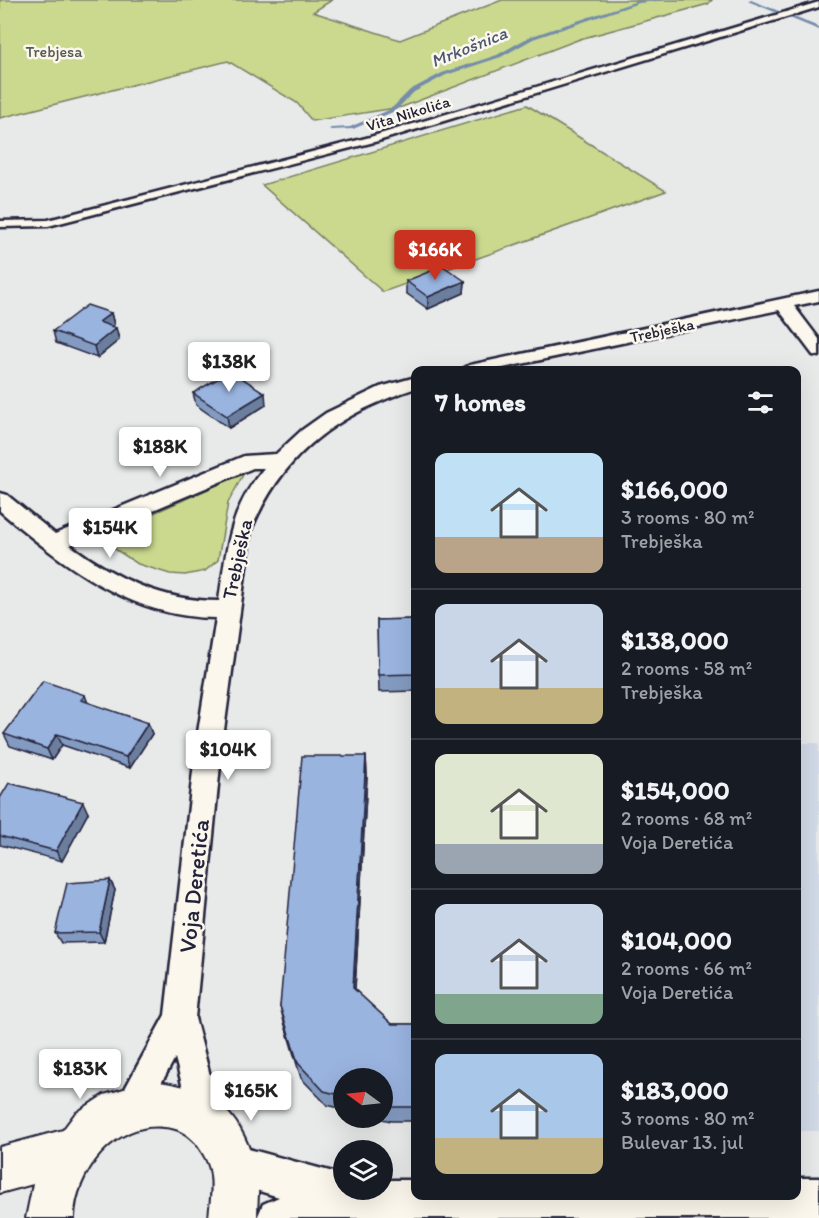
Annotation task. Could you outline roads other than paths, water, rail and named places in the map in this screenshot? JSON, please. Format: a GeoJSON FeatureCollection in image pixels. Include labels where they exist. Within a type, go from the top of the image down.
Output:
{"type":"FeatureCollection","features":[{"type":"Feature","properties":{"kind":"main road"},"geometry":{"type":"LineString","coordinates":[[50,1218],[58,1178],[74,1150],[97,1126],[131,1107],[158,1102],[183,1106],[205,1118],[223,1138],[234,1165],[237,1196],[233,1218]]}},
{"type":"Feature","properties":{"kind":"main road"},"geometry":{"type":"LineString","coordinates":[[0,1170],[74,1150]]}},
{"type":"Feature","properties":{"kind":"street","name":"Vita Nikolića"},"geometry":{"type":"LineString","coordinates":[[0,224],[48,223],[374,139],[819,4]]}},
{"type":"Feature","properties":{"kind":"street","name":"Trebješka"},"geometry":{"type":"LineString","coordinates":[[489,366],[819,296]]}},
{"type":"Feature","properties":{"kind":"street"},"geometry":{"type":"LineString","coordinates":[[783,304],[819,351]]}},
{"type":"Feature","properties":{"kind":"street","name":"Trebješka"},"geometry":{"type":"LineString","coordinates":[[213,718],[240,530],[260,486],[279,461],[306,435],[338,414],[380,394],[411,384]]}},
{"type":"Feature","properties":{"kind":"street"},"geometry":{"type":"LineString","coordinates":[[52,544],[251,461],[279,461]]}},
{"type":"Feature","properties":{"kind":"street"},"geometry":{"type":"LineString","coordinates":[[0,500],[52,544],[98,575],[138,597],[201,612],[227,609]]}},
{"type":"Feature","properties":{"kind":"street","name":"Voja Deretića"},"geometry":{"type":"LineString","coordinates":[[180,1018],[213,718]]}},
{"type":"Feature","properties":{"kind":"street"},"geometry":{"type":"LineString","coordinates":[[131,1107],[180,1018]]}},
{"type":"Feature","properties":{"kind":"street"},"geometry":{"type":"LineString","coordinates":[[180,1018],[205,1118]]}},
{"type":"Feature","properties":{"kind":"street"},"geometry":{"type":"LineString","coordinates":[[234,1165],[333,1193]]}},
{"type":"Feature","properties":{"kind":"street"},"geometry":{"type":"LineString","coordinates":[[801,1198],[819,1198]]}},
{"type":"Feature","properties":{"kind":"street"},"geometry":{"type":"LineString","coordinates":[[277,1218],[359,1200]]}},
{"type":"Feature","properties":{"kind":"street"},"geometry":{"type":"LineString","coordinates":[[393,1200],[411,1200]]}},
{"type":"Feature","properties":{"kind":"waterway","name":"Mrkošnica"},"geometry":{"type":"LineString","coordinates":[[331,129],[351,128],[393,110],[412,91],[444,74],[499,56],[531,38],[638,2],[663,0]]}},
{"type":"Feature","properties":{"kind":"waterway","name":"Mrkošnica"},"geometry":{"type":"LineString","coordinates":[[747,0],[819,29]]}},
{"type":"Feature","properties":{"kind":"park label","name":"Trebjesa"},"geometry":{"type":"Point","coordinates":[54,51]}}]}
